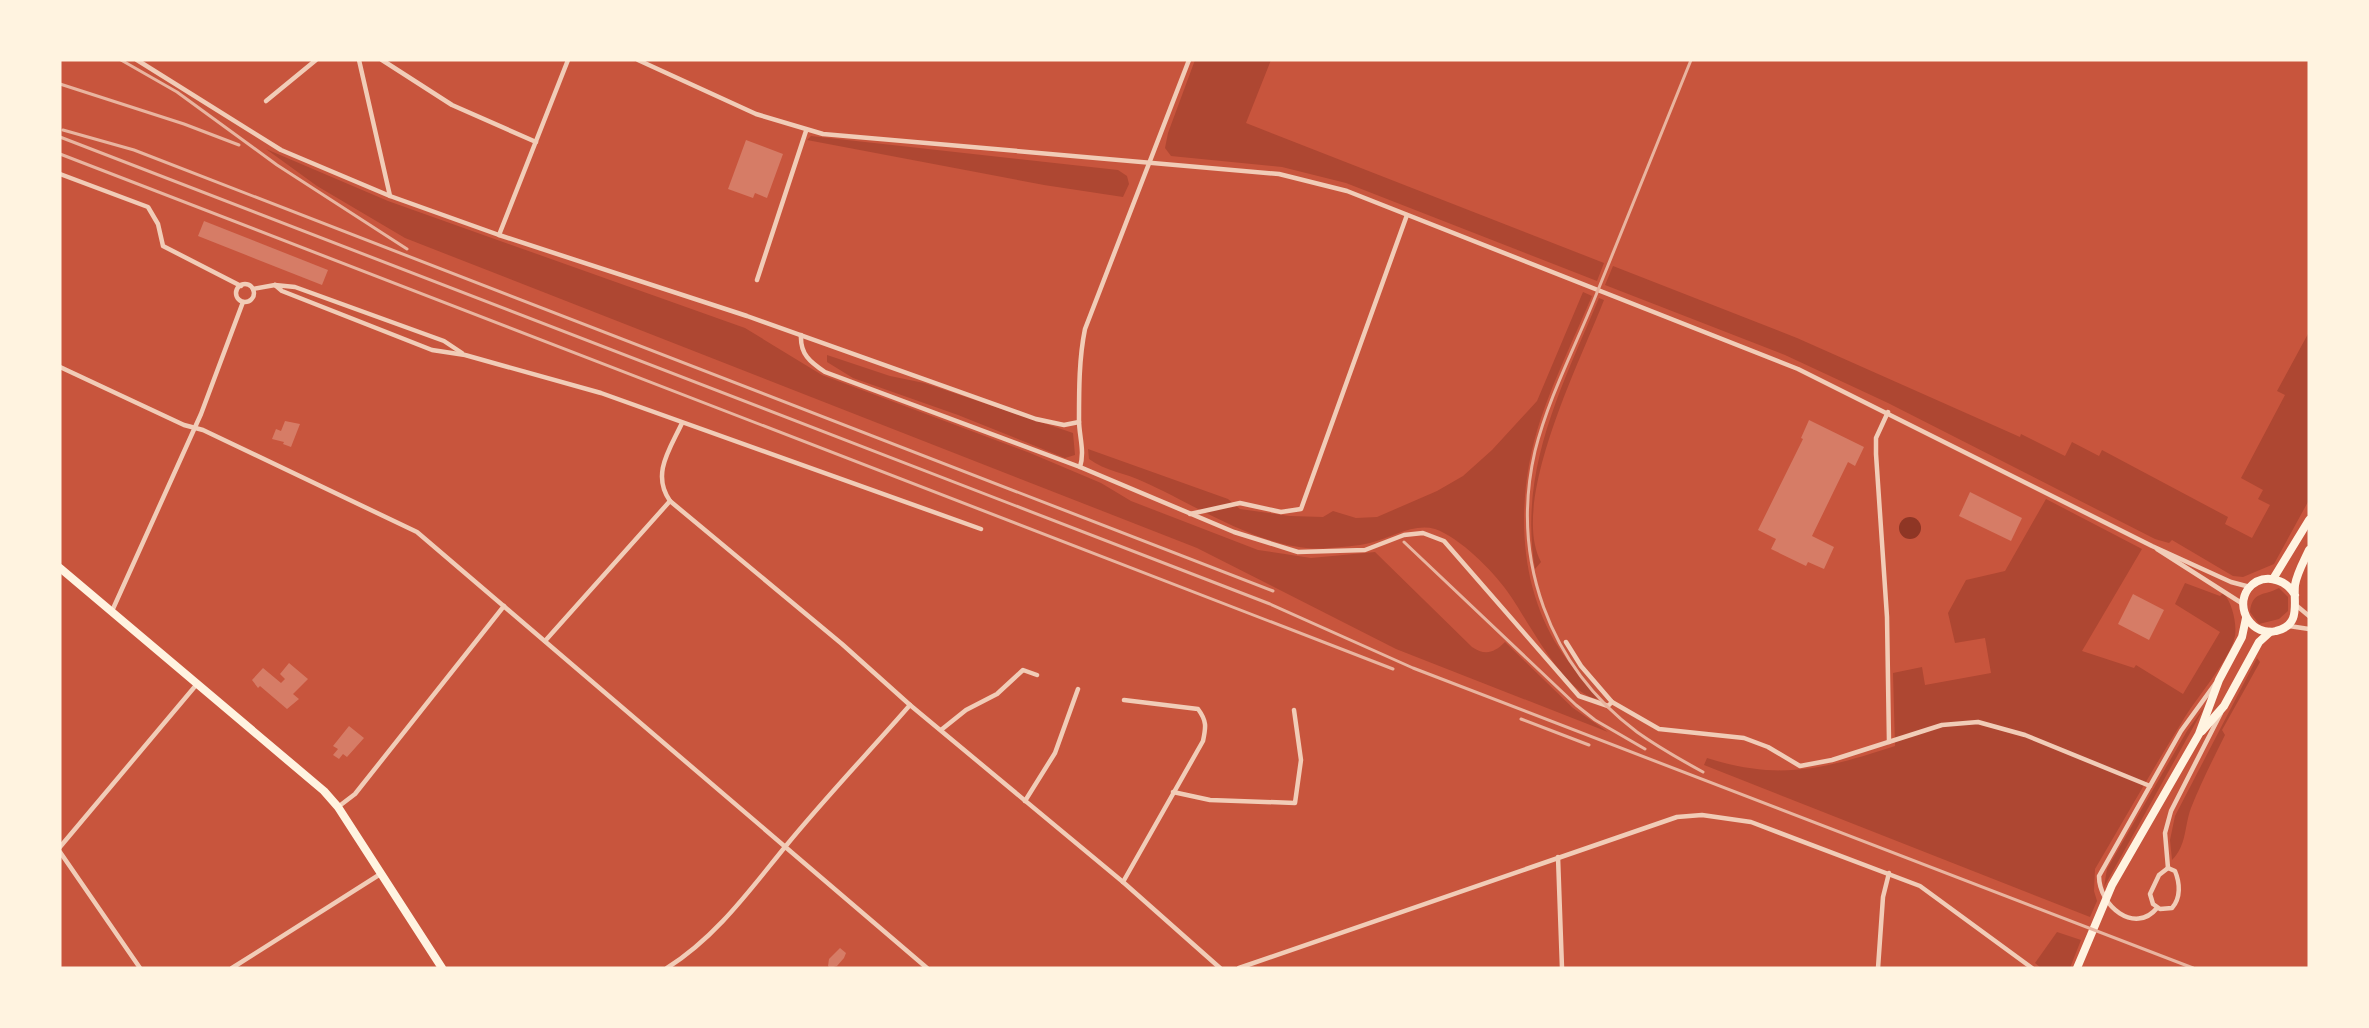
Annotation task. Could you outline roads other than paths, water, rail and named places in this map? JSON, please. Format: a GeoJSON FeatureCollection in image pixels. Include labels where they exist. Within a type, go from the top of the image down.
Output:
{"type":"FeatureCollection","features":[{"type":"Feature","properties":{"kind":"main road"},"geometry":{"type":"LineString","coordinates":[[2273,579],[2309,520]]}},
{"type":"Feature","properties":{"kind":"main road"},"geometry":{"type":"LineString","coordinates":[[2199,735],[2224,706],[2259,642],[2270,632],[2286,626],[2294,617],[2297,606],[2295,595],[2298,573],[2309,550]]}},
{"type":"Feature","properties":{"kind":"main road"},"geometry":{"type":"LineString","coordinates":[[60,568],[310,777],[338,807],[442,968]]}},
{"type":"Feature","properties":{"kind":"main road"},"geometry":{"type":"LineString","coordinates":[[2077,968],[2112,885],[2199,735],[2219,680],[2242,637],[2246,618],[2243,605],[2250,587],[2265,579],[2273,579],[2286,584],[2295,595]]}},
{"type":"Feature","properties":{"kind":"main road"},"geometry":{"type":"LineString","coordinates":[[2246,618],[2256,628],[2270,632]]}},
{"type":"Feature","properties":{"kind":"street"},"geometry":{"type":"LineString","coordinates":[[138,60],[281,150],[390,196],[499,235],[801,335],[1036,419],[1064,425],[1079,422]]}},
{"type":"Feature","properties":{"kind":"street"},"geometry":{"type":"LineString","coordinates":[[266,101],[316,60]]}},
{"type":"Feature","properties":{"kind":"street"},"geometry":{"type":"LineString","coordinates":[[359,60],[390,196]]}},
{"type":"Feature","properties":{"kind":"street"},"geometry":{"type":"LineString","coordinates":[[382,60],[452,105],[536,142]]}},
{"type":"Feature","properties":{"kind":"street"},"geometry":{"type":"LineString","coordinates":[[499,235],[568,60]]}},
{"type":"Feature","properties":{"kind":"street"},"geometry":{"type":"LineString","coordinates":[[638,60],[756,114],[806,131],[1303,178],[1347,191],[1798,369],[2152,546],[2231,582],[2250,587]]}},
{"type":"Feature","properties":{"kind":"street"},"geometry":{"type":"LineString","coordinates":[[1080,467],[1083,451],[1079,422],[1081,349],[1085,329],[1189,60]]}},
{"type":"Feature","properties":{"kind":"street"},"geometry":{"type":"LineString","coordinates":[[758,280],[806,131]]}},
{"type":"Feature","properties":{"kind":"street"},"geometry":{"type":"LineString","coordinates":[[60,174],[148,207],[158,224],[163,246],[241,286],[246,285],[253,289],[275,285],[295,287],[444,341],[465,355]]}},
{"type":"Feature","properties":{"kind":"street"},"geometry":{"type":"LineString","coordinates":[[1190,514],[1240,503],[1281,512],[1301,509],[1407,215]]}},
{"type":"Feature","properties":{"kind":"street"},"geometry":{"type":"LineString","coordinates":[[275,285],[282,291],[432,350],[465,355],[601,393],[981,529]]}},
{"type":"Feature","properties":{"kind":"street"},"geometry":{"type":"LineString","coordinates":[[241,286],[237,296],[243,302]]}},
{"type":"Feature","properties":{"kind":"street"},"geometry":{"type":"LineString","coordinates":[[243,302],[251,300],[253,289]]}},
{"type":"Feature","properties":{"kind":"street"},"geometry":{"type":"LineString","coordinates":[[112,611],[195,428],[243,302]]}},
{"type":"Feature","properties":{"kind":"street"},"geometry":{"type":"LineString","coordinates":[[801,335],[800,349],[811,362],[825,372],[1080,467],[1234,532],[1298,552],[1365,550],[1404,535],[1423,533],[1444,540],[1579,696],[1608,706],[1612,702]]}},
{"type":"Feature","properties":{"kind":"street"},"geometry":{"type":"LineString","coordinates":[[60,367],[417,532],[927,968]]}},
{"type":"Feature","properties":{"kind":"street"},"geometry":{"type":"LineString","coordinates":[[1888,412],[1876,438],[1876,454],[1887,617],[1889,742]]}},
{"type":"Feature","properties":{"kind":"street"},"geometry":{"type":"LineString","coordinates":[[682,423],[661,469],[661,482],[670,501],[1123,882],[1220,968]]}},
{"type":"Feature","properties":{"kind":"street"},"geometry":{"type":"LineString","coordinates":[[545,641],[670,501]]}},
{"type":"Feature","properties":{"kind":"street"},"geometry":{"type":"LineString","coordinates":[[2152,546],[2170,560],[2231,595],[2243,605]]}},
{"type":"Feature","properties":{"kind":"street"},"geometry":{"type":"LineString","coordinates":[[338,807],[355,794],[504,606]]}},
{"type":"Feature","properties":{"kind":"street"},"geometry":{"type":"LineString","coordinates":[[2297,606],[2309,616]]}},
{"type":"Feature","properties":{"kind":"street"},"geometry":{"type":"LineString","coordinates":[[2286,626],[2309,628]]}},
{"type":"Feature","properties":{"kind":"street"},"geometry":{"type":"LineString","coordinates":[[1566,642],[1581,666],[1612,702],[1659,729],[1744,738],[1768,747],[1800,765],[1832,760],[1942,725],[1978,722],[2025,735],[2150,786]]}},
{"type":"Feature","properties":{"kind":"street"},"geometry":{"type":"LineString","coordinates":[[940,730],[966,710],[997,694],[1023,670],[1037,675]]}},
{"type":"Feature","properties":{"kind":"street"},"geometry":{"type":"LineString","coordinates":[[2168,868],[2175,871],[2178,879],[2177,900],[2168,909],[2157,908],[2146,917],[2131,917],[2119,913],[2105,900],[2099,885],[2099,876],[2105,864],[2181,731],[2219,680]]}},
{"type":"Feature","properties":{"kind":"street"},"geometry":{"type":"LineString","coordinates":[[60,847],[197,683]]}},
{"type":"Feature","properties":{"kind":"street"},"geometry":{"type":"LineString","coordinates":[[1025,801],[1055,753],[1078,689]]}},
{"type":"Feature","properties":{"kind":"street"},"geometry":{"type":"LineString","coordinates":[[1123,882],[1203,741],[1207,727],[1205,718],[1198,710],[1124,700]]}},
{"type":"Feature","properties":{"kind":"street"},"geometry":{"type":"LineString","coordinates":[[667,968],[698,946],[725,920],[785,847],[910,705]]}},
{"type":"Feature","properties":{"kind":"street"},"geometry":{"type":"LineString","coordinates":[[2168,868],[2165,833],[2171,811],[2224,706]]}},
{"type":"Feature","properties":{"kind":"street"},"geometry":{"type":"LineString","coordinates":[[1173,792],[1210,800],[1295,803],[1301,760],[1294,710]]}},
{"type":"Feature","properties":{"kind":"street"},"geometry":{"type":"LineString","coordinates":[[1239,968],[1677,817],[1702,814],[1751,822],[1920,886],[1969,919],[2032,968]]}},
{"type":"Feature","properties":{"kind":"street"},"geometry":{"type":"LineString","coordinates":[[60,852],[141,968]]}},
{"type":"Feature","properties":{"kind":"street"},"geometry":{"type":"LineString","coordinates":[[1558,857],[1562,968]]}},
{"type":"Feature","properties":{"kind":"street"},"geometry":{"type":"LineString","coordinates":[[2157,908],[2151,899],[2152,889],[2159,875],[2168,868]]}},
{"type":"Feature","properties":{"kind":"street"},"geometry":{"type":"LineString","coordinates":[[232,968],[382,873]]}},
{"type":"Feature","properties":{"kind":"street"},"geometry":{"type":"LineString","coordinates":[[1878,968],[1883,897],[1889,873]]}},
{"type":"Feature","properties":{"kind":"railway"},"geometry":{"type":"LineString","coordinates":[[121,60],[177,92],[277,165],[407,249]]}},
{"type":"Feature","properties":{"kind":"railway"},"geometry":{"type":"LineString","coordinates":[[1691,60],[1540,432],[1529,491],[1528,531],[1533,570],[1544,607],[1559,643],[1580,675],[1606,705],[1637,732],[1703,772]]}},
{"type":"Feature","properties":{"kind":"railway"},"geometry":{"type":"LineString","coordinates":[[60,84],[184,124],[239,145]]}},
{"type":"Feature","properties":{"kind":"railway"},"geometry":{"type":"LineString","coordinates":[[63,130],[134,150],[1273,591]]}},
{"type":"Feature","properties":{"kind":"railway"},"geometry":{"type":"LineString","coordinates":[[60,137],[1270,604],[1413,668],[2193,968]]}},
{"type":"Feature","properties":{"kind":"railway"},"geometry":{"type":"LineString","coordinates":[[60,154],[1393,669]]}},
{"type":"Feature","properties":{"kind":"railway"},"geometry":{"type":"LineString","coordinates":[[1404,542],[1576,705],[1595,720],[1645,749]]}},
{"type":"Feature","properties":{"kind":"railway"},"geometry":{"type":"LineString","coordinates":[[1521,719],[1589,745]]}}]}
